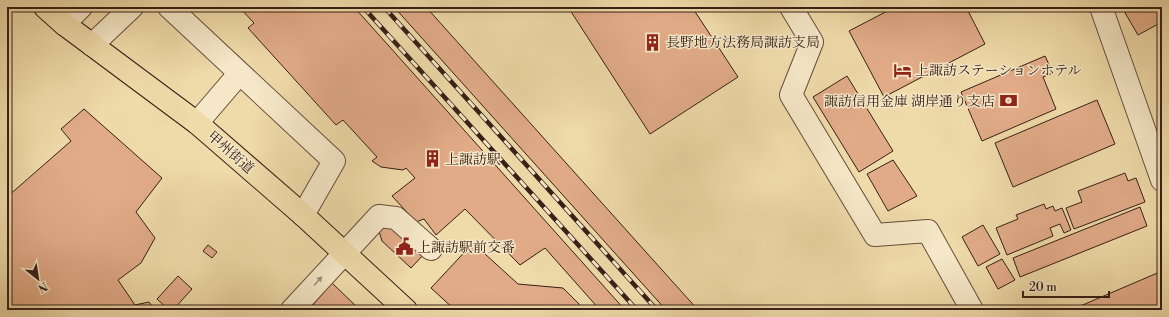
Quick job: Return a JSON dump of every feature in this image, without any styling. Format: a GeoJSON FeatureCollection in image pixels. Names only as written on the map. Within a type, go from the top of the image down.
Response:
{"type":"FeatureCollection","features":[{"type":"Feature","properties":{"kind":"highway","name":"甲州街道"},"geometry":{"type":"LineString","coordinates":[[45,7],[64,24],[197,123],[303,215],[406,310]]}},
{"type":"Feature","properties":{"kind":"street"},"geometry":{"type":"LineString","coordinates":[[64,24],[81,7]]}},
{"type":"Feature","properties":{"kind":"street"},"geometry":{"type":"LineString","coordinates":[[92,45],[132,7]]}},
{"type":"Feature","properties":{"kind":"street"},"geometry":{"type":"LineString","coordinates":[[169,7],[334,161],[303,215]]}},
{"type":"Feature","properties":{"kind":"street"},"geometry":{"type":"LineString","coordinates":[[790,7],[812,42],[791,95],[874,235],[928,231],[972,310]]}},
{"type":"Feature","properties":{"kind":"street"},"geometry":{"type":"LineString","coordinates":[[1101,7],[1162,180]]}},
{"type":"Feature","properties":{"kind":"street"},"geometry":{"type":"LineString","coordinates":[[197,123],[240,74]]}},
{"type":"Feature","properties":{"kind":"street"},"geometry":{"type":"LineString","coordinates":[[292,310],[344,252],[379,216],[396,218],[431,249]]}},
{"type":"Feature","properties":{"kind":"building","name":"上諏訪駅"},"geometry":{"type":"Polygon","coordinates":[[[239,7],[354,7],[625,310],[600,310],[545,248],[520,265],[465,209],[436,235],[424,219],[416,222],[392,196],[415,178],[406,168],[403,170],[381,167],[372,161],[377,157],[343,120],[336,125],[248,28],[254,23],[239,7]]]}},
{"type":"Feature","properties":{"kind":"building"},"geometry":{"type":"Polygon","coordinates":[[[394,7],[426,7],[698,310],[666,310],[394,7]]]}},
{"type":"Feature","properties":{"kind":"building","name":"長野地方法務局諏訪支局"},"geometry":{"type":"Polygon","coordinates":[[[568,7],[692,7],[738,77],[650,134],[568,7]]]}},
{"type":"Feature","properties":{"kind":"building","name":"上諏訪ステーションホテル"},"geometry":{"type":"Polygon","coordinates":[[[895,7],[966,7],[985,44],[884,97],[849,31],[895,7]]]}},
{"type":"Feature","properties":{"kind":"building"},"geometry":{"type":"Polygon","coordinates":[[[1132,7],[1162,7],[1162,22],[1138,35],[1124,11],[1132,7]]]}},
{"type":"Feature","properties":{"kind":"building","name":"諏訪信用金庫 湖岸通り支店"},"geometry":{"type":"Polygon","coordinates":[[[1045,56],[1053,73],[1043,77],[1056,109],[982,141],[961,92],[1045,56]]]}},
{"type":"Feature","properties":{"kind":"building"},"geometry":{"type":"Polygon","coordinates":[[[847,76],[893,151],[859,172],[813,97],[847,76]]]}},
{"type":"Feature","properties":{"kind":"building"},"geometry":{"type":"Polygon","coordinates":[[[1097,100],[1115,144],[1013,187],[995,143],[1097,100]]]}},
{"type":"Feature","properties":{"kind":"building"},"geometry":{"type":"Polygon","coordinates":[[[84,109],[162,178],[136,212],[155,238],[141,263],[118,280],[135,305],[149,302],[155,310],[7,310],[7,197],[71,141],[61,129],[84,109]]]}},
{"type":"Feature","properties":{"kind":"building"},"geometry":{"type":"Polygon","coordinates":[[[893,160],[917,196],[888,211],[867,174],[893,160]]]}},
{"type":"Feature","properties":{"kind":"building"},"geometry":{"type":"Polygon","coordinates":[[[1125,173],[1128,181],[1136,178],[1145,202],[1074,229],[1066,208],[1082,202],[1078,191],[1125,173]]]}},
{"type":"Feature","properties":{"kind":"building"},"geometry":{"type":"Polygon","coordinates":[[[1044,204],[1046,209],[1053,206],[1055,211],[1062,208],[1071,230],[1064,233],[1060,224],[1050,228],[1053,236],[1007,255],[996,228],[1018,219],[1016,215],[1044,204]]]}},
{"type":"Feature","properties":{"kind":"building"},"geometry":{"type":"Polygon","coordinates":[[[1140,207],[1147,226],[1020,277],[1013,258],[1140,207]]]}},
{"type":"Feature","properties":{"kind":"building","name":"上諏訪駅前交番"},"geometry":{"type":"Polygon","coordinates":[[[387,223],[426,252],[411,268],[382,241],[379,231],[387,223]]]}},
{"type":"Feature","properties":{"kind":"building"},"geometry":{"type":"Polygon","coordinates":[[[983,225],[1000,254],[978,266],[962,237],[983,225]]]}},
{"type":"Feature","properties":{"kind":"building"},"geometry":{"type":"Polygon","coordinates":[[[473,243],[518,284],[563,288],[585,310],[455,310],[431,288],[473,243]]]}},
{"type":"Feature","properties":{"kind":"building"},"geometry":{"type":"Polygon","coordinates":[[[208,245],[217,252],[212,258],[203,251],[208,245]]]}},
{"type":"Feature","properties":{"kind":"building"},"geometry":{"type":"Polygon","coordinates":[[[1002,259],[1015,280],[998,289],[986,267],[1002,259]]]}},
{"type":"Feature","properties":{"kind":"building"},"geometry":{"type":"Polygon","coordinates":[[[1162,271],[1162,310],[1079,310],[1078,307],[1162,271]]]}},
{"type":"Feature","properties":{"kind":"building"},"geometry":{"type":"Polygon","coordinates":[[[178,276],[192,289],[173,310],[169,310],[157,299],[178,276]]]}},
{"type":"Feature","properties":{"kind":"building"},"geometry":{"type":"Polygon","coordinates":[[[332,283],[357,307],[354,310],[312,310],[310,308],[332,283]]]}},
{"type":"Feature","properties":{"kind":"railway"},"geometry":{"type":"LineString","coordinates":[[363,7],[637,310]]}},
{"type":"Feature","properties":{"kind":"railway"},"geometry":{"type":"LineString","coordinates":[[384,7],[657,310]]}},
{"type":"Feature","properties":{"kind":"place","name":"長野地方法務局諏訪支局"},"geometry":{"type":"Point","coordinates":[653,42]}},
{"type":"Feature","properties":{"kind":"place","name":"上諏訪ステーションホテル"},"geometry":{"type":"Point","coordinates":[902,70]}},
{"type":"Feature","properties":{"kind":"place","name":"諏訪信用金庫 湖岸通り支店"},"geometry":{"type":"Point","coordinates":[1008,101]}},
{"type":"Feature","properties":{"kind":"place","name":"上諏訪駅"},"geometry":{"type":"Point","coordinates":[432,159]}},
{"type":"Feature","properties":{"kind":"place","name":"上諏訪駅前交番"},"geometry":{"type":"Point","coordinates":[404,247]}}]}
